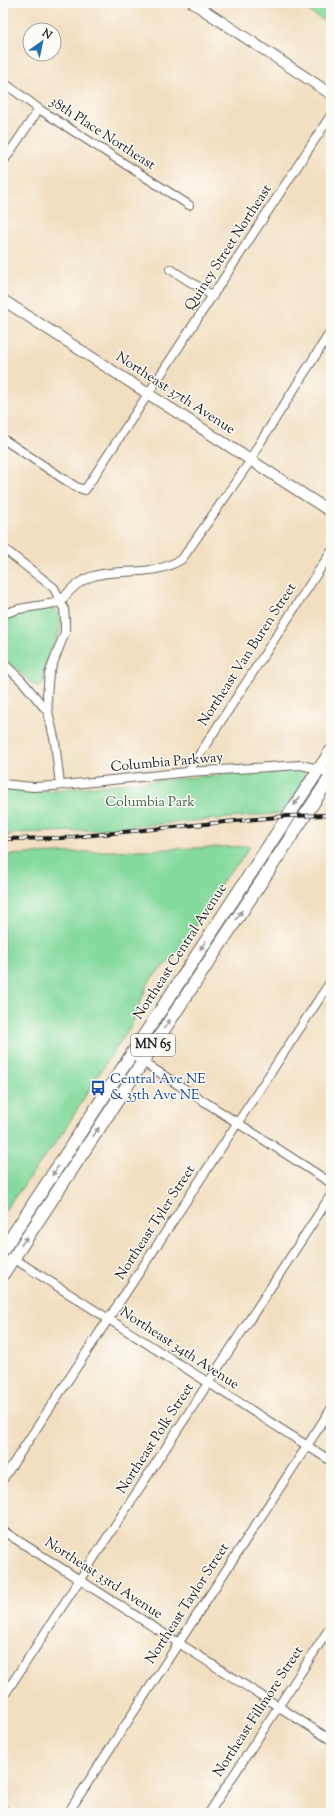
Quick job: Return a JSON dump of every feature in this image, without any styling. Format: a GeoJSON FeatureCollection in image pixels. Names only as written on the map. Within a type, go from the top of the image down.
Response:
{"type":"FeatureCollection","features":[{"type":"Feature","properties":{"kind":"main road","name":"Northeast Central Avenue"},"geometry":{"type":"LineString","coordinates":[[3,1274],[137,1058],[331,751]]}},
{"type":"Feature","properties":{"kind":"main road","name":"Northeast Central Avenue"},"geometry":{"type":"LineString","coordinates":[[3,1250],[331,776]]}},
{"type":"Feature","properties":{"kind":"street"},"geometry":{"type":"LineString","coordinates":[[193,3],[331,94]]}},
{"type":"Feature","properties":{"kind":"street","name":"38th Place Northeast"},"geometry":{"type":"LineString","coordinates":[[3,82],[39,109],[189,205]]}},
{"type":"Feature","properties":{"kind":"street"},"geometry":{"type":"LineString","coordinates":[[3,162],[39,109]]}},
{"type":"Feature","properties":{"kind":"street","name":"Quincy Street Northeast"},"geometry":{"type":"LineString","coordinates":[[3,439],[76,487],[85,490],[331,115]]}},
{"type":"Feature","properties":{"kind":"street"},"geometry":{"type":"LineString","coordinates":[[170,269],[213,296]]}},
{"type":"Feature","properties":{"kind":"street","name":"Northeast 37th Avenue"},"geometry":{"type":"LineString","coordinates":[[3,300],[331,512]]}},
{"type":"Feature","properties":{"kind":"street"},"geometry":{"type":"LineString","coordinates":[[3,614],[19,609],[61,602],[69,590],[86,578],[98,574],[158,570],[170,567],[182,560],[251,460],[260,442],[331,331]]}},
{"type":"Feature","properties":{"kind":"street"},"geometry":{"type":"LineString","coordinates":[[3,548],[54,588],[61,602],[66,620],[64,632],[49,674],[47,694],[48,712],[55,742],[60,785]]}},
{"type":"Feature","properties":{"kind":"street","name":"Northeast Van Buren Street"},"geometry":{"type":"LineString","coordinates":[[188,772],[331,552]]}},
{"type":"Feature","properties":{"kind":"street"},"geometry":{"type":"LineString","coordinates":[[3,664],[22,681],[48,712]]}},
{"type":"Feature","properties":{"kind":"street","name":"Columbia Parkway"},"geometry":{"type":"LineString","coordinates":[[3,784],[33,787],[188,772],[300,765],[319,769],[331,776]]}},
{"type":"Feature","properties":{"kind":"street","name":"Northeast Tyler Street"},"geometry":{"type":"LineString","coordinates":[[3,1479],[331,981]]}},
{"type":"Feature","properties":{"kind":"street"},"geometry":{"type":"LineString","coordinates":[[137,1058],[331,1183]]}},
{"type":"Feature","properties":{"kind":"street","name":"Northeast Polk Street"},"geometry":{"type":"LineString","coordinates":[[3,1697],[331,1195]]}},
{"type":"Feature","properties":{"kind":"street","name":"Northeast 34th Avenue"},"geometry":{"type":"LineString","coordinates":[[13,1258],[331,1461]]}},
{"type":"Feature","properties":{"kind":"street","name":"Northeast Taylor Street"},"geometry":{"type":"LineString","coordinates":[[68,1813],[331,1409]]}},
{"type":"Feature","properties":{"kind":"street","name":"Northeast 33rd Avenue"},"geometry":{"type":"LineString","coordinates":[[3,1531],[331,1740]]}},
{"type":"Feature","properties":{"kind":"street","name":"Northeast Fillmore Street"},"geometry":{"type":"LineString","coordinates":[[209,1813],[331,1626]]}},
{"type":"Feature","properties":{"kind":"street"},"geometry":{"type":"LineString","coordinates":[[3,1810],[8,1813]]}},
{"type":"Feature","properties":{"kind":"green space"},"geometry":{"type":"Polygon","coordinates":[[[296,3],[331,3],[331,13],[326,22],[296,3]]]}},
{"type":"Feature","properties":{"kind":"green space"},"geometry":{"type":"Polygon","coordinates":[[[47,609],[54,610],[60,614],[61,628],[50,651],[43,684],[39,688],[3,657],[3,619],[31,611],[47,609]]]}},
{"type":"Feature","properties":{"kind":"green space","name":"Columbia Park"},"geometry":{"type":"Polygon","coordinates":[[[300,769],[306,774],[307,780],[286,813],[77,831],[17,833],[3,837],[3,789],[42,791],[273,770],[300,769]]]}},
{"type":"Feature","properties":{"kind":"green space"},"geometry":{"type":"Polygon","coordinates":[[[250,846],[242,859],[225,878],[176,956],[153,976],[147,985],[132,1024],[98,1075],[64,1131],[3,1213],[3,855],[250,846]]]}},
{"type":"Feature","properties":{"kind":"railway"},"geometry":{"type":"LineString","coordinates":[[3,839],[62,838],[287,816],[331,815]]}},
{"type":"Feature","properties":{"kind":"place","name":"Central Ave NE & 35th Ave NE"},"geometry":{"type":"Point","coordinates":[98,1088]}}]}
